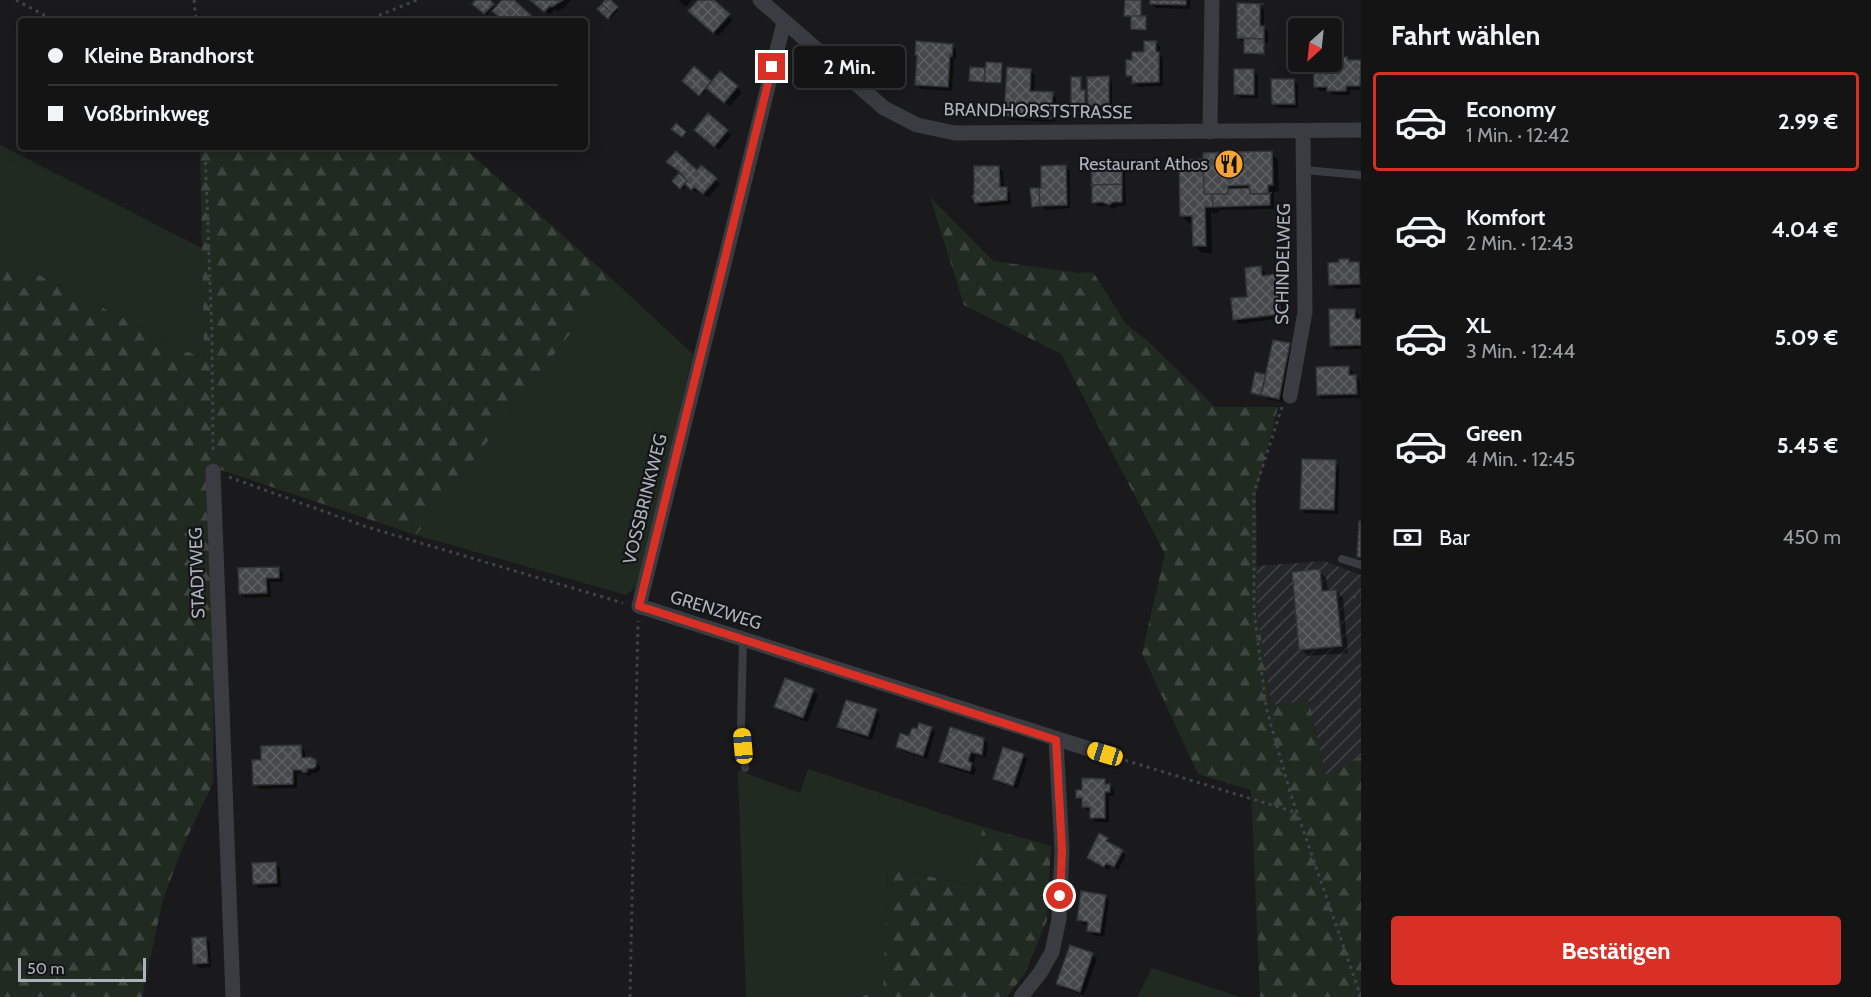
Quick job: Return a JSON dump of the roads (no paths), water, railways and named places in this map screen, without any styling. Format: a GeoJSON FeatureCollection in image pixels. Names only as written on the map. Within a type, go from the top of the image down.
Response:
{"type":"FeatureCollection","features":[{"type":"Feature","properties":{"kind":"street","name":"BRANDHORSTSTRASSE"},"geometry":{"type":"LineString","coordinates":[[760,0],[884,108],[917,125],[955,133],[1361,130]]}},
{"type":"Feature","properties":{"kind":"street"},"geometry":{"type":"LineString","coordinates":[[1210,132],[1212,0]]}},
{"type":"Feature","properties":{"kind":"street","name":"VOSSBRINKWEG"},"geometry":{"type":"LineString","coordinates":[[639,606],[784,22]]}},
{"type":"Feature","properties":{"kind":"street","name":"SCHINDELWEG"},"geometry":{"type":"LineString","coordinates":[[1290,396],[1305,312],[1303,132]]}},
{"type":"Feature","properties":{"kind":"street","name":"STADTWEG"},"geometry":{"type":"LineString","coordinates":[[213,471],[233,997]]}},
{"type":"Feature","properties":{"kind":"street","name":"GRENZWEG"},"geometry":{"type":"LineString","coordinates":[[639,606],[1105,754]]}},
{"type":"Feature","properties":{"kind":"street"},"geometry":{"type":"LineString","coordinates":[[1021,997],[1040,973],[1052,952],[1059,920],[1062,850],[1056,740]]}},
{"type":"Feature","properties":{"kind":"lane"},"geometry":{"type":"LineString","coordinates":[[1304,170],[1361,175]]}},
{"type":"Feature","properties":{"kind":"lane"},"geometry":{"type":"LineString","coordinates":[[1342,559],[1361,565]]}},
{"type":"Feature","properties":{"kind":"lane"},"geometry":{"type":"LineString","coordinates":[[742,639],[741,724],[745,768]]}},
{"type":"Feature","properties":{"kind":"place","name":"Restaurant Athos"},"geometry":{"type":"Point","coordinates":[1229,164]}}]}
